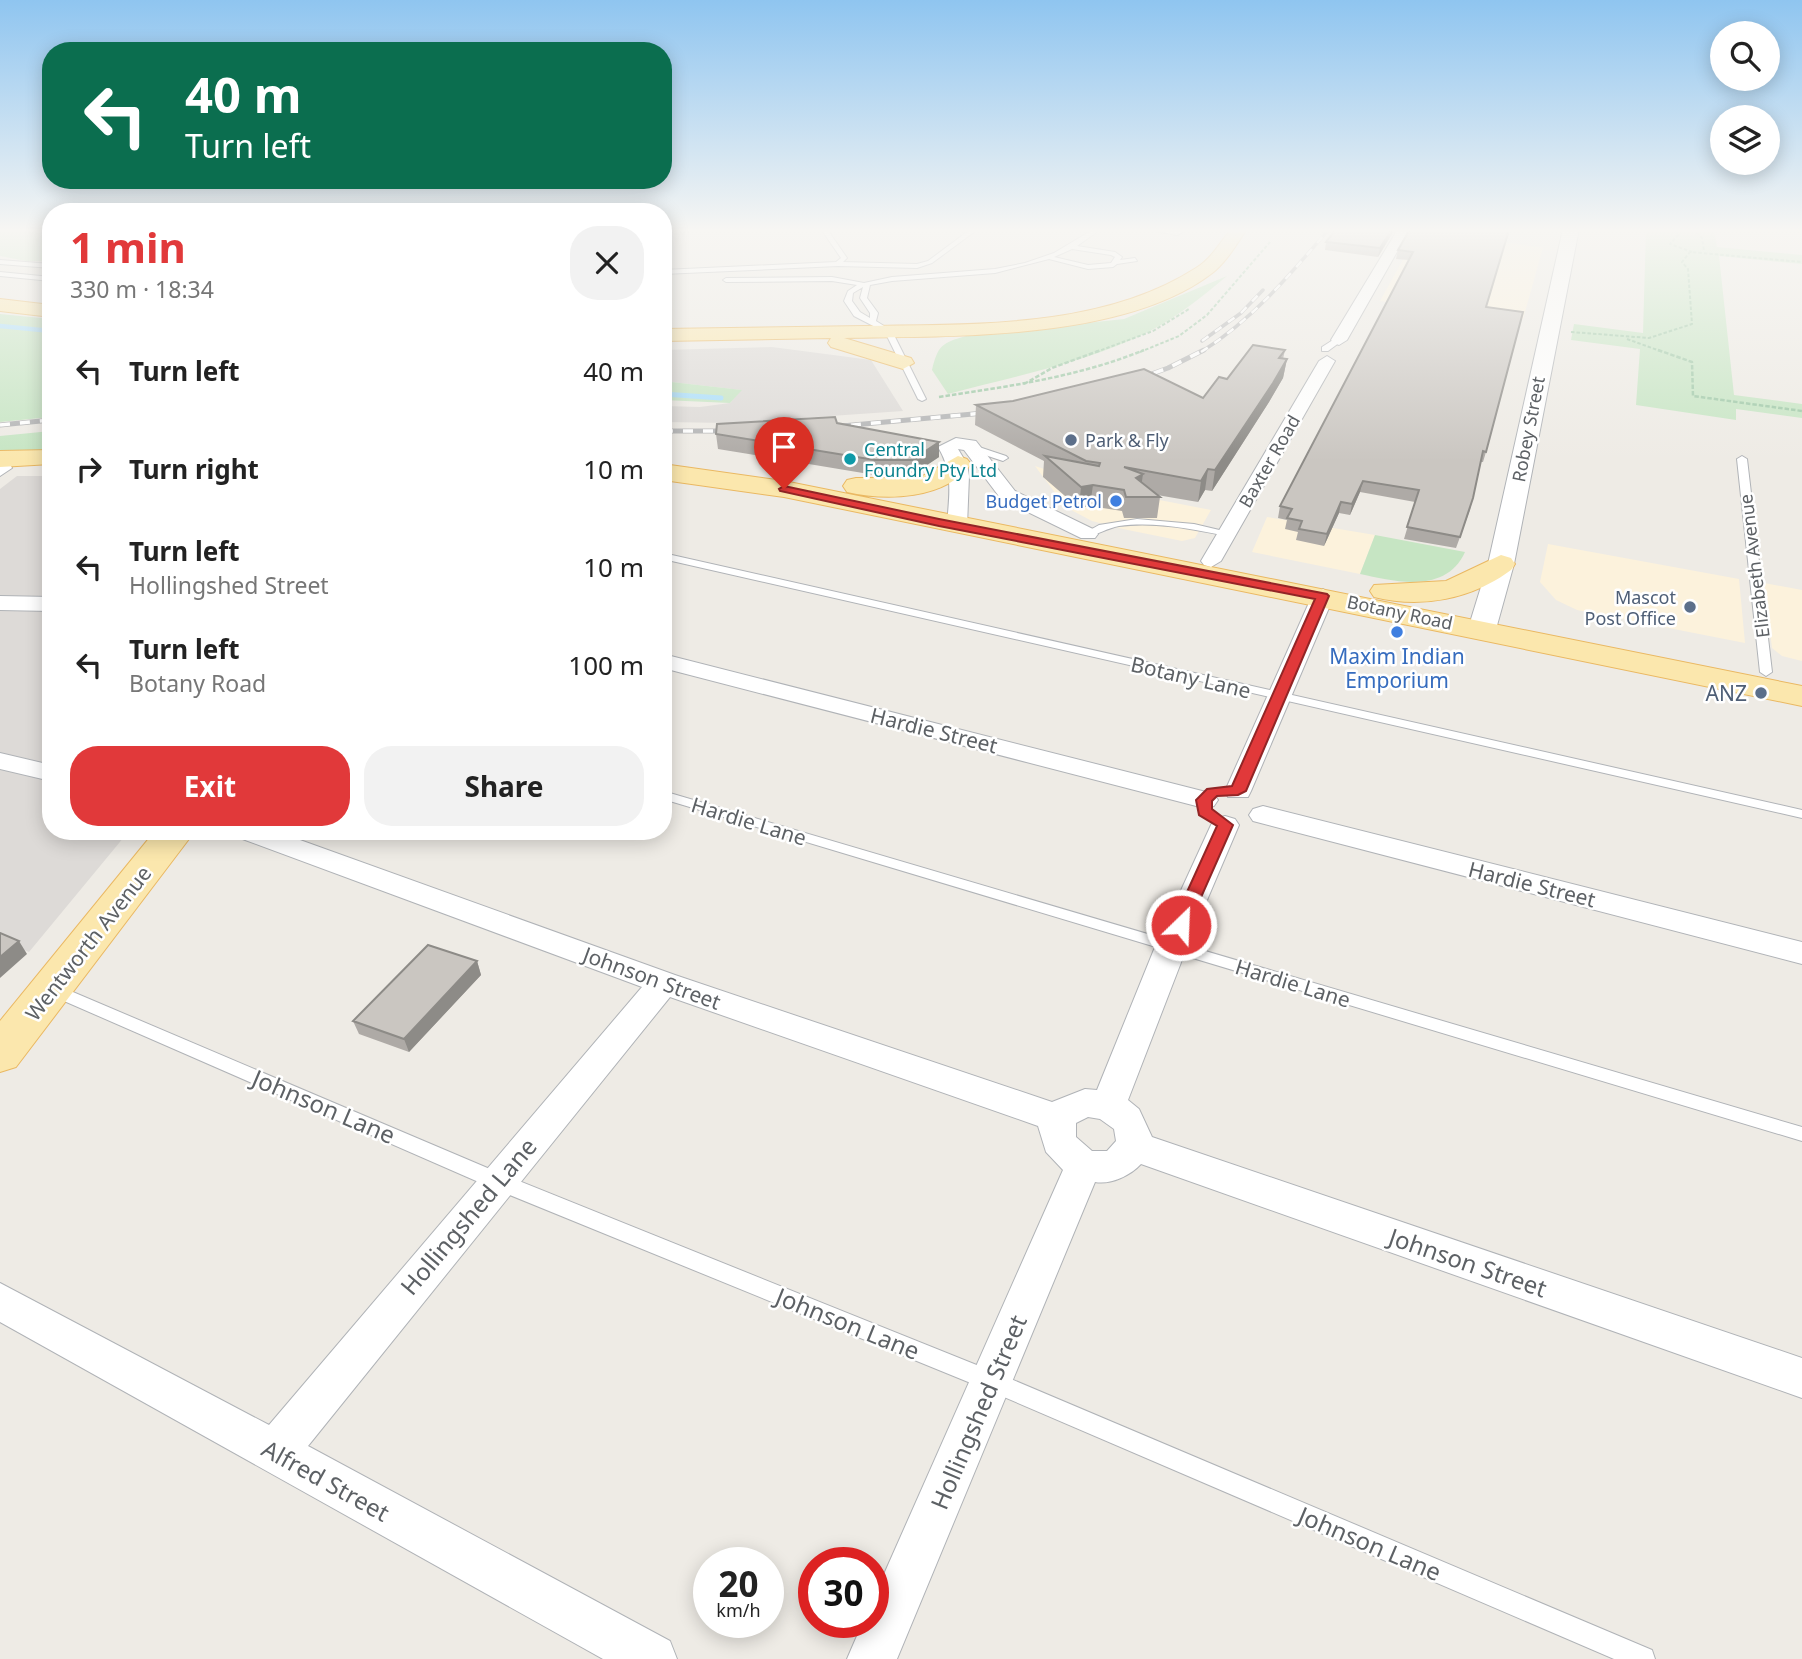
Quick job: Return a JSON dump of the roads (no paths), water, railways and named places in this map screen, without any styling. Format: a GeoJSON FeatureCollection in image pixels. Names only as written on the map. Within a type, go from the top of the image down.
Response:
{"type":"FeatureCollection","features":[{"type":"Feature","properties":{"kind":"main road"},"geometry":{"type":"LineString","coordinates":[[12,306],[42,310]]}},
{"type":"Feature","properties":{"kind":"main road"},"geometry":{"type":"LineString","coordinates":[[672,334],[724,329],[826,312],[837,306]]}},
{"type":"Feature","properties":{"kind":"main road"},"geometry":{"type":"LineString","coordinates":[[672,326],[724,329],[881,326],[1050,306]]}},
{"type":"Feature","properties":{"kind":"main road"},"geometry":{"type":"LineString","coordinates":[[881,326],[928,330],[957,328],[1069,317],[1112,306]]}},
{"type":"Feature","properties":{"kind":"main road"},"geometry":{"type":"LineString","coordinates":[[724,329],[842,344],[906,368],[923,346],[957,328]]}},
{"type":"Feature","properties":{"kind":"main road"},"geometry":{"type":"LineString","coordinates":[[856,486],[919,486],[943,479],[965,456]]}},
{"type":"Feature","properties":{"kind":"main road","name":"Botany Road"},"geometry":{"type":"LineString","coordinates":[[672,457],[758,468],[856,486],[958,517],[1088,534],[1212,561],[1326,590]]}},
{"type":"Feature","properties":{"kind":"main road"},"geometry":{"type":"LineString","coordinates":[[1,466],[42,459]]}},
{"type":"Feature","properties":{"kind":"main road"},"geometry":{"type":"LineString","coordinates":[[1,466],[42,467]]}},
{"type":"Feature","properties":{"kind":"main road","name":"Botany Road"},"geometry":{"type":"LineString","coordinates":[[672,473],[754,483],[958,517],[1484,622],[1802,680]]}},
{"type":"Feature","properties":{"kind":"main road"},"geometry":{"type":"LineString","coordinates":[[1326,590],[1435,593],[1465,587],[1501,564]]}},
{"type":"Feature","properties":{"kind":"main road","name":"Botany Road"},"geometry":{"type":"LineString","coordinates":[[1484,622],[1802,696]]}},
{"type":"Feature","properties":{"kind":"main road","name":"Wentworth Avenue"},"geometry":{"type":"LineString","coordinates":[[0,1054],[169,840]]}},
{"type":"Feature","properties":{"kind":"street"},"geometry":{"type":"LineString","coordinates":[[1339,340],[1359,306]]}},
{"type":"Feature","properties":{"kind":"street","name":"Robey Street"},"geometry":{"type":"LineString","coordinates":[[1484,622],[1501,564],[1555,306]]}},
{"type":"Feature","properties":{"kind":"street","name":"Baxter Road"},"geometry":{"type":"LineString","coordinates":[[1212,561],[1326,355]]}},
{"type":"Feature","properties":{"kind":"street"},"geometry":{"type":"LineString","coordinates":[[958,517],[965,456]]}},
{"type":"Feature","properties":{"kind":"street"},"geometry":{"type":"LineString","coordinates":[[965,456],[1008,495],[1088,534]]}},
{"type":"Feature","properties":{"kind":"street"},"geometry":{"type":"LineString","coordinates":[[1238,791],[1326,590]]}},
{"type":"Feature","properties":{"kind":"street"},"geometry":{"type":"LineString","coordinates":[[0,603],[42,604]]}},
{"type":"Feature","properties":{"kind":"street","name":"Hardie Street"},"geometry":{"type":"LineString","coordinates":[[672,663],[1204,800]]}},
{"type":"Feature","properties":{"kind":"street"},"geometry":{"type":"LineString","coordinates":[[0,761],[42,771]]}},
{"type":"Feature","properties":{"kind":"street"},"geometry":{"type":"LineString","coordinates":[[1238,791],[1255,798],[1263,810],[1263,815],[1249,825],[1225,825],[1205,811],[1204,800],[1213,792],[1238,791]]}},
{"type":"Feature","properties":{"kind":"street","name":"Hardie Street"},"geometry":{"type":"LineString","coordinates":[[1263,815],[1802,953]]}},
{"type":"Feature","properties":{"kind":"street"},"geometry":{"type":"LineString","coordinates":[[1108,1106],[1171,947],[1225,825]]}},
{"type":"Feature","properties":{"kind":"street","name":"Johnson Street"},"geometry":{"type":"LineString","coordinates":[[272,840],[664,983],[1059,1119]]}},
{"type":"Feature","properties":{"kind":"street","name":"Hollingshed Lane"},"geometry":{"type":"LineString","coordinates":[[275,1452],[496,1181],[664,983]]}},
{"type":"Feature","properties":{"kind":"street"},"geometry":{"type":"LineString","coordinates":[[1085,1103],[1108,1106],[1118,1111],[1132,1127],[1134,1146],[1120,1162],[1110,1166],[1084,1165],[1062,1150],[1055,1129],[1059,1119],[1074,1106],[1085,1103]]}},
{"type":"Feature","properties":{"kind":"street","name":"Johnson Street"},"geometry":{"type":"LineString","coordinates":[[1134,1146],[1802,1378]]}},
{"type":"Feature","properties":{"kind":"street","name":"Hollingshed Street"},"geometry":{"type":"LineString","coordinates":[[872,1659],[1084,1165]]}},
{"type":"Feature","properties":{"kind":"street","name":"Alfred Street"},"geometry":{"type":"LineString","coordinates":[[0,1301],[652,1659]]}},
{"type":"Feature","properties":{"kind":"lane"},"geometry":{"type":"LineString","coordinates":[[852,306],[857,314],[881,326]]}},
{"type":"Feature","properties":{"kind":"lane"},"geometry":{"type":"LineString","coordinates":[[869,306],[922,399]]}},
{"type":"Feature","properties":{"kind":"lane"},"geometry":{"type":"LineString","coordinates":[[1326,355],[1339,340]]}},
{"type":"Feature","properties":{"kind":"lane"},"geometry":{"type":"LineString","coordinates":[[965,456],[1003,458]]}},
{"type":"Feature","properties":{"kind":"lane","name":"Elizabeth Avenue"},"geometry":{"type":"LineString","coordinates":[[1742,459],[1766,672]]}},
{"type":"Feature","properties":{"kind":"lane"},"geometry":{"type":"LineString","coordinates":[[1088,534],[1109,525],[1155,523],[1227,533]]}},
{"type":"Feature","properties":{"kind":"lane","name":"Botany Lane"},"geometry":{"type":"LineString","coordinates":[[672,558],[1802,814]]}},
{"type":"Feature","properties":{"kind":"lane","name":"Hardie Lane"},"geometry":{"type":"LineString","coordinates":[[672,799],[1802,1134]]}},
{"type":"Feature","properties":{"kind":"lane","name":"Johnson Lane"},"geometry":{"type":"LineString","coordinates":[[52,988],[496,1181],[990,1381],[1643,1659]]}},
{"type":"Feature","properties":{"kind":"waterway"},"geometry":{"type":"LineString","coordinates":[[0,326],[42,330]]}},
{"type":"Feature","properties":{"kind":"waterway"},"geometry":{"type":"LineString","coordinates":[[672,395],[721,398]]}},
{"type":"Feature","properties":{"kind":"railway"},"geometry":{"type":"LineString","coordinates":[[1202,341],[1247,306]]}},
{"type":"Feature","properties":{"kind":"railway"},"geometry":{"type":"LineString","coordinates":[[1204,350],[1259,306]]}},
{"type":"Feature","properties":{"kind":"railway"},"geometry":{"type":"LineString","coordinates":[[1135,380],[1168,368],[1204,350]]}},
{"type":"Feature","properties":{"kind":"railway"},"geometry":{"type":"LineString","coordinates":[[831,427],[995,412]]}},
{"type":"Feature","properties":{"kind":"railway"},"geometry":{"type":"LineString","coordinates":[[0,425],[42,421]]}},
{"type":"Feature","properties":{"kind":"railway"},"geometry":{"type":"LineString","coordinates":[[672,431],[737,431]]}},
{"type":"Feature","properties":{"kind":"place","name":"Park & Fly"},"geometry":{"type":"Point","coordinates":[1071,440]}},
{"type":"Feature","properties":{"kind":"place","name":"Central Foundry Pty Ltd"},"geometry":{"type":"Point","coordinates":[850,459]}},
{"type":"Feature","properties":{"kind":"place","name":"Budget Petrol"},"geometry":{"type":"Point","coordinates":[1116,501]}},
{"type":"Feature","properties":{"kind":"place","name":"Mascot Post Office"},"geometry":{"type":"Point","coordinates":[1690,607]}},
{"type":"Feature","properties":{"kind":"place","name":"Maxim Indian Emporium"},"geometry":{"type":"Point","coordinates":[1397,632]}},
{"type":"Feature","properties":{"kind":"place","name":"ANZ"},"geometry":{"type":"Point","coordinates":[1761,693]}}]}
